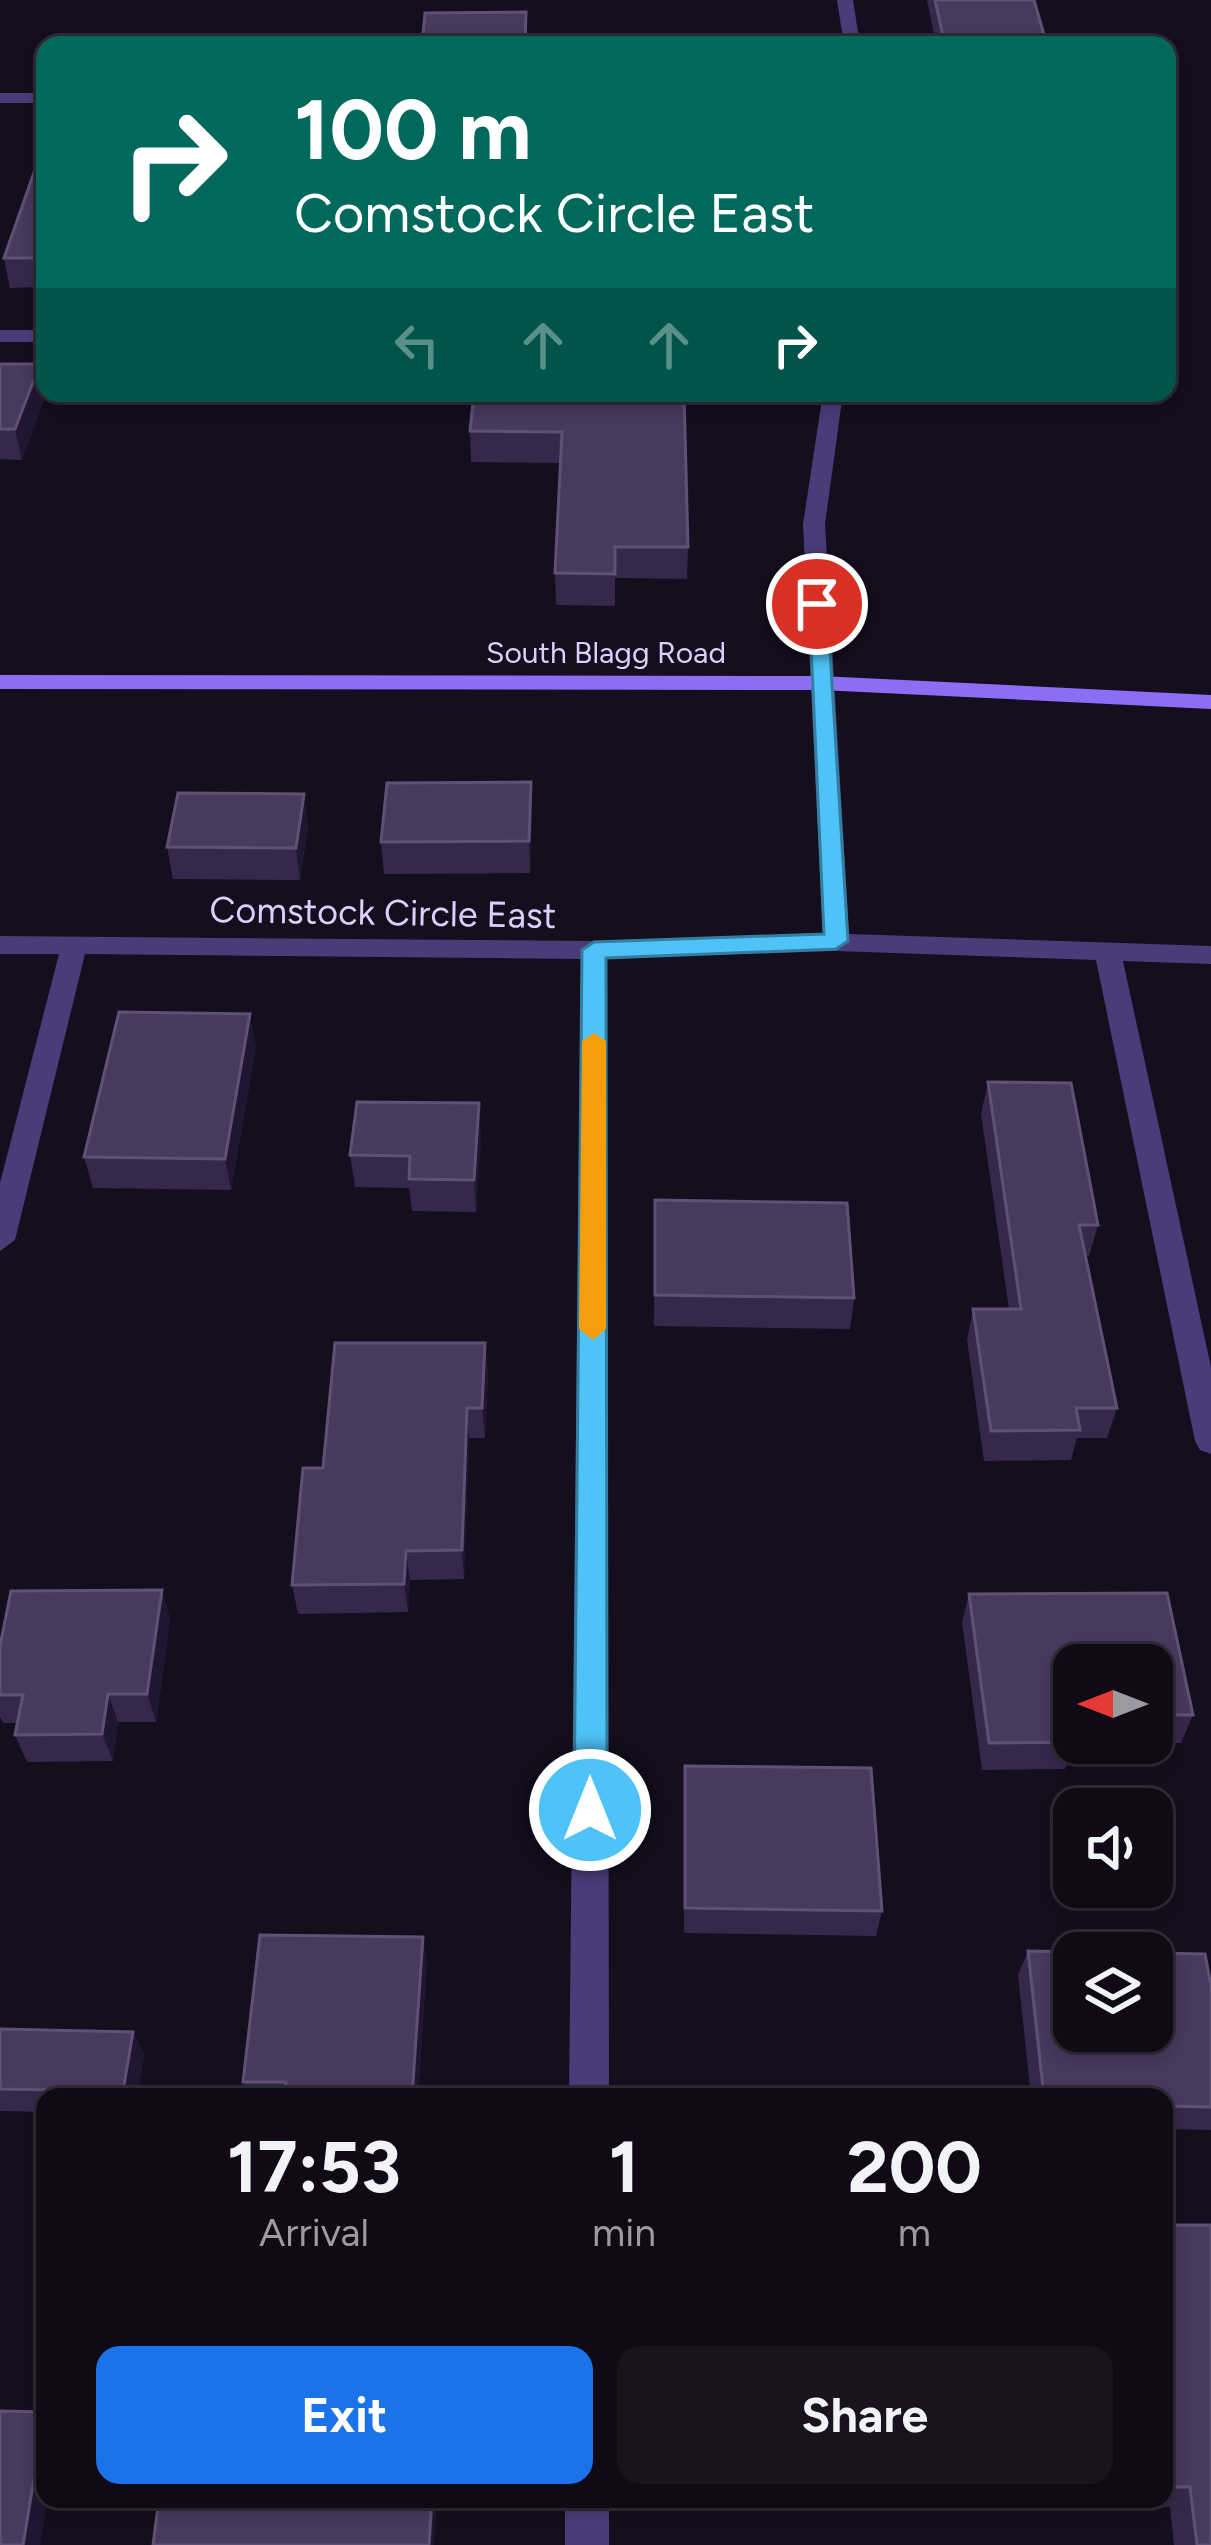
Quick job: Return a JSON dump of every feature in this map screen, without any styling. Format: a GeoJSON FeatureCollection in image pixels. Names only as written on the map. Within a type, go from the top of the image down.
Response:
{"type":"FeatureCollection","features":[{"type":"Feature","properties":{"kind":"main road","name":"South Blagg Road"},"geometry":{"type":"LineString","coordinates":[[0,682],[820,683],[1211,703]]}},
{"type":"Feature","properties":{"kind":"street"},"geometry":{"type":"LineString","coordinates":[[845,0],[851,36]]}},
{"type":"Feature","properties":{"kind":"street"},"geometry":{"type":"LineString","coordinates":[[0,98],[36,98]]}},
{"type":"Feature","properties":{"kind":"street"},"geometry":{"type":"LineString","coordinates":[[0,336],[36,336]]}},
{"type":"Feature","properties":{"kind":"street"},"geometry":{"type":"LineString","coordinates":[[832,402],[814,524],[836,941]]}},
{"type":"Feature","properties":{"kind":"street","name":"Comstock Circle East"},"geometry":{"type":"LineString","coordinates":[[0,945],[594,950],[836,941],[1211,955]]}},
{"type":"Feature","properties":{"kind":"street"},"geometry":{"type":"LineString","coordinates":[[0,1240],[75,944]]}},
{"type":"Feature","properties":{"kind":"street"},"geometry":{"type":"LineString","coordinates":[[1107,949],[1211,1441]]}},
{"type":"Feature","properties":{"kind":"street"},"geometry":{"type":"LineString","coordinates":[[589,2088],[594,950]]}},
{"type":"Feature","properties":{"kind":"street"},"geometry":{"type":"LineString","coordinates":[[586,2545],[587,2508]]}},
{"type":"Feature","properties":{"kind":"building"},"geometry":{"type":"Polygon","coordinates":[[[935,0],[1034,0],[1044,36],[943,36],[935,0]]]}},
{"type":"Feature","properties":{"kind":"building"},"geometry":{"type":"Polygon","coordinates":[[[526,12],[525,36],[423,36],[425,13],[526,12]]]}},
{"type":"Feature","properties":{"kind":"building"},"geometry":{"type":"Polygon","coordinates":[[[36,167],[36,258],[4,258],[36,167]]]}},
{"type":"Feature","properties":{"kind":"building"},"geometry":{"type":"Polygon","coordinates":[[[0,364],[36,364],[15,429],[0,429],[0,364]]]}},
{"type":"Feature","properties":{"kind":"building"},"geometry":{"type":"Polygon","coordinates":[[[473,402],[684,402],[688,547],[615,547],[615,574],[555,573],[562,432],[470,431],[473,402]]]}},
{"type":"Feature","properties":{"kind":"building"},"geometry":{"type":"Polygon","coordinates":[[[531,782],[529,841],[381,842],[387,783],[531,782]]]}},
{"type":"Feature","properties":{"kind":"building"},"geometry":{"type":"Polygon","coordinates":[[[178,793],[304,794],[296,848],[167,847],[178,793]]]}},
{"type":"Feature","properties":{"kind":"building"},"geometry":{"type":"Polygon","coordinates":[[[119,1012],[250,1014],[225,1159],[84,1157],[119,1012]]]}},
{"type":"Feature","properties":{"kind":"building"},"geometry":{"type":"Polygon","coordinates":[[[988,1082],[1071,1083],[1098,1225],[1079,1225],[1117,1408],[1076,1408],[1080,1430],[991,1431],[973,1309],[1021,1309],[988,1082]]]}},
{"type":"Feature","properties":{"kind":"building"},"geometry":{"type":"Polygon","coordinates":[[[357,1102],[479,1103],[474,1180],[409,1179],[410,1156],[350,1155],[357,1102]]]}},
{"type":"Feature","properties":{"kind":"building"},"geometry":{"type":"Polygon","coordinates":[[[655,1200],[847,1203],[854,1298],[655,1295],[655,1200]]]}},
{"type":"Feature","properties":{"kind":"building"},"geometry":{"type":"Polygon","coordinates":[[[335,1343],[485,1343],[482,1408],[467,1408],[462,1550],[406,1551],[404,1584],[292,1585],[303,1468],[323,1468],[335,1343]]]}},
{"type":"Feature","properties":{"kind":"building"},"geometry":{"type":"Polygon","coordinates":[[[162,1590],[147,1694],[108,1694],[102,1734],[15,1735],[23,1695],[0,1695],[0,1646],[11,1591],[162,1590]]]}},
{"type":"Feature","properties":{"kind":"building"},"geometry":{"type":"Polygon","coordinates":[[[1167,1593],[1193,1715],[1173,1715],[1173,1644],[1053,1644],[1053,1742],[989,1743],[969,1594],[1167,1593]]]}},
{"type":"Feature","properties":{"kind":"building"},"geometry":{"type":"Polygon","coordinates":[[[685,1766],[871,1768],[882,1911],[685,1908],[685,1766]]]}},
{"type":"Feature","properties":{"kind":"building"},"geometry":{"type":"Polygon","coordinates":[[[260,1935],[423,1937],[413,2088],[285,2088],[286,2082],[243,2082],[260,1935]]]}},
{"type":"Feature","properties":{"kind":"building"},"geometry":{"type":"Polygon","coordinates":[[[1028,1951],[1053,1951],[1053,2052],[1173,2052],[1173,1953],[1205,1954],[1211,1986],[1211,2107],[1173,2106],[1173,2088],[1043,2088],[1028,1951]]]}},
{"type":"Feature","properties":{"kind":"building"},"geometry":{"type":"Polygon","coordinates":[[[0,2029],[133,2032],[124,2088],[0,2089],[0,2029]]]}},
{"type":"Feature","properties":{"kind":"building"},"geometry":{"type":"Polygon","coordinates":[[[1173,2225],[1211,2225],[1211,2545],[1197,2545],[1190,2487],[1173,2487],[1173,2225]]]}},
{"type":"Feature","properties":{"kind":"building"},"geometry":{"type":"Polygon","coordinates":[[[0,2411],[36,2412],[36,2466],[23,2545],[0,2545],[0,2411]]]}},
{"type":"Feature","properties":{"kind":"building"},"geometry":{"type":"Polygon","coordinates":[[[158,2508],[431,2508],[429,2545],[153,2545],[158,2508]]]}},
{"type":"Feature","properties":{"kind":"slow traffic"},"geometry":{"type":"LineString","coordinates":[[593,1329],[594,1041]]}},
{"type":"Feature","properties":{"kind":"route"},"geometry":{"type":"LineString","coordinates":[[590,1810],[594,950],[836,941],[817,604]]}}]}
